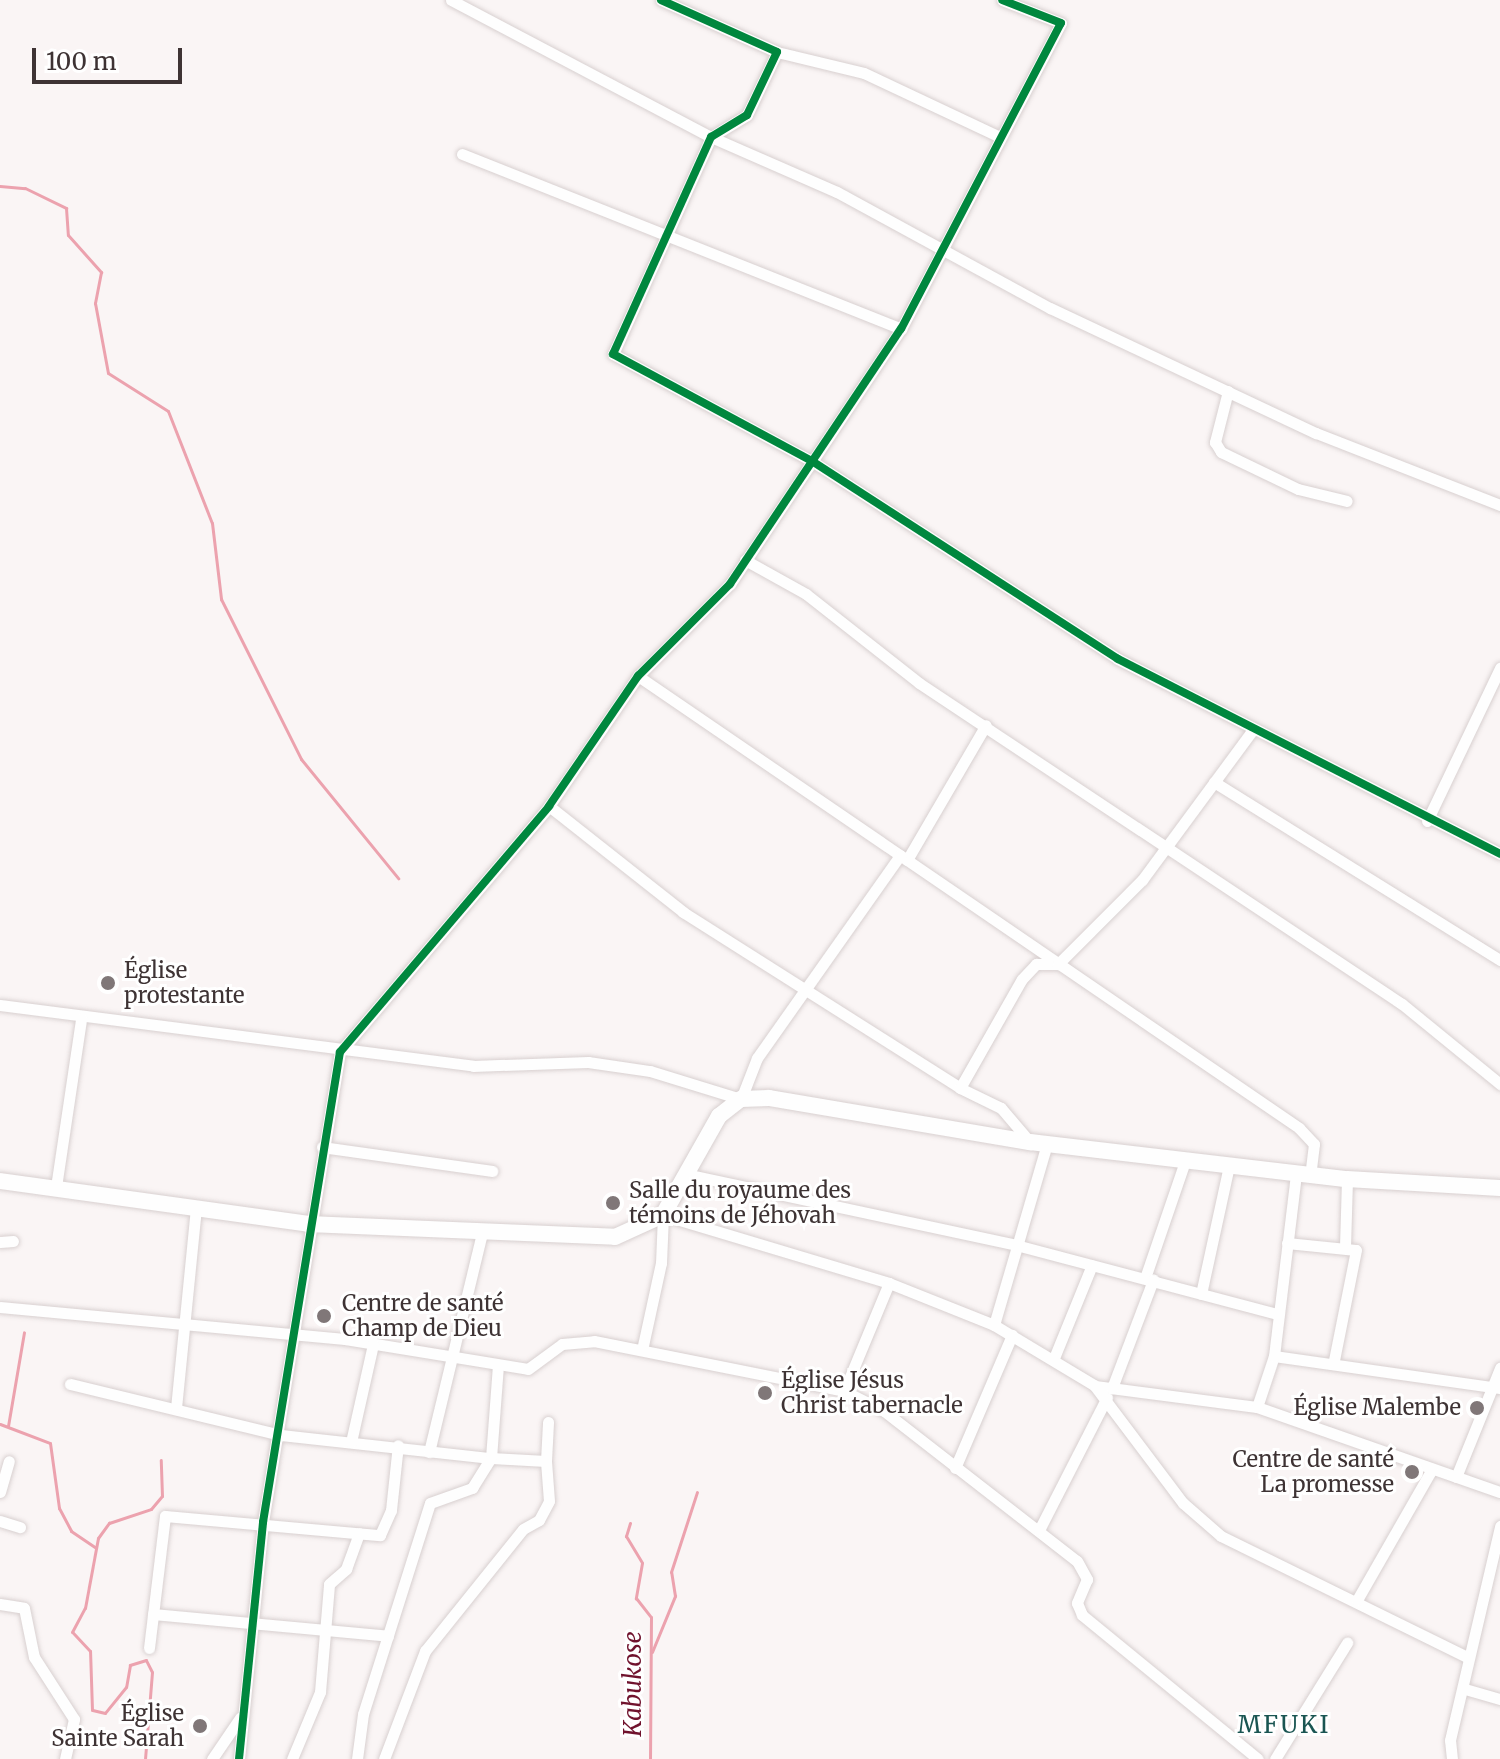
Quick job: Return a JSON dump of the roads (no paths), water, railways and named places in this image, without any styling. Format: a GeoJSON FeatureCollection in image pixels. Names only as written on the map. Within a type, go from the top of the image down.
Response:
{"type":"FeatureCollection","features":[{"type":"Feature","properties":{"kind":"highway"},"geometry":{"type":"LineString","coordinates":[[0,1181],[308,1224],[615,1237],[663,1215],[690,1175],[719,1116],[741,1099],[1038,1143],[1185,1161],[1347,1179],[1500,1188]]}},
{"type":"Feature","properties":{"kind":"street"},"geometry":{"type":"LineString","coordinates":[[451,0],[711,137],[837,192],[942,250],[1228,391],[1500,505]]}},
{"type":"Feature","properties":{"kind":"street"},"geometry":{"type":"LineString","coordinates":[[661,0],[777,52],[864,73],[1000,137]]}},
{"type":"Feature","properties":{"kind":"street"},"geometry":{"type":"LineString","coordinates":[[239,1759],[240,1718],[263,1522],[296,1338],[308,1224],[340,1052],[549,806],[638,676],[745,560],[901,329],[1061,23],[1002,0]]}},
{"type":"Feature","properties":{"kind":"street"},"geometry":{"type":"LineString","coordinates":[[777,52],[747,115],[711,137],[613,354],[812,461],[1000,588],[1252,731],[1427,821],[1500,854]]}},
{"type":"Feature","properties":{"kind":"street"},"geometry":{"type":"LineString","coordinates":[[462,154],[666,241],[781,278],[901,329]]}},
{"type":"Feature","properties":{"kind":"street"},"geometry":{"type":"LineString","coordinates":[[1228,391],[1215,442],[1221,452],[1298,489],[1347,501]]}},
{"type":"Feature","properties":{"kind":"street"},"geometry":{"type":"LineString","coordinates":[[745,560],[806,594],[919,683],[1411,1010],[1500,1084]]}},
{"type":"Feature","properties":{"kind":"street"},"geometry":{"type":"LineString","coordinates":[[1427,821],[1500,668]]}},
{"type":"Feature","properties":{"kind":"street"},"geometry":{"type":"LineString","coordinates":[[638,676],[1299,1128],[1314,1144],[1303,1174],[1287,1243],[1274,1356],[1257,1407]]}},
{"type":"Feature","properties":{"kind":"street"},"geometry":{"type":"LineString","coordinates":[[0,1005],[81,1019],[473,1066],[588,1062],[650,1071],[741,1099],[757,1058],[903,857],[986,725]]}},
{"type":"Feature","properties":{"kind":"street"},"geometry":{"type":"LineString","coordinates":[[960,1088],[1022,979],[1036,964],[1058,964],[1167,848],[1252,731]]}},
{"type":"Feature","properties":{"kind":"street"},"geometry":{"type":"LineString","coordinates":[[1214,782],[1282,818],[1500,960]]}},
{"type":"Feature","properties":{"kind":"street"},"geometry":{"type":"LineString","coordinates":[[549,806],[623,869],[960,1088],[1001,1108],[1038,1143],[1016,1245],[994,1325]]}},
{"type":"Feature","properties":{"kind":"street"},"geometry":{"type":"LineString","coordinates":[[56,1187],[81,1019]]}},
{"type":"Feature","properties":{"kind":"street"},"geometry":{"type":"LineString","coordinates":[[322,1147],[492,1171]]}},
{"type":"Feature","properties":{"kind":"street"},"geometry":{"type":"LineString","coordinates":[[1039,1530],[1109,1392],[1149,1279],[1185,1161]]}},
{"type":"Feature","properties":{"kind":"street"},"geometry":{"type":"LineString","coordinates":[[1201,1294],[1229,1166]]}},
{"type":"Feature","properties":{"kind":"street"},"geometry":{"type":"LineString","coordinates":[[690,1175],[1016,1245],[1277,1314]]}},
{"type":"Feature","properties":{"kind":"street"},"geometry":{"type":"LineString","coordinates":[[1345,1247],[1347,1179]]}},
{"type":"Feature","properties":{"kind":"street"},"geometry":{"type":"LineString","coordinates":[[176,1408],[181,1322],[196,1209]]}},
{"type":"Feature","properties":{"kind":"street"},"geometry":{"type":"LineString","coordinates":[[642,1350],[661,1263],[663,1215],[889,1283],[994,1325],[1109,1392],[1257,1407],[1500,1492]]}},
{"type":"Feature","properties":{"kind":"street"},"geometry":{"type":"LineString","coordinates":[[429,1452],[456,1360],[482,1233]]}},
{"type":"Feature","properties":{"kind":"street"},"geometry":{"type":"LineString","coordinates":[[0,1242],[13,1241]]}},
{"type":"Feature","properties":{"kind":"street"},"geometry":{"type":"LineString","coordinates":[[1287,1243],[1356,1250],[1334,1360]]}},
{"type":"Feature","properties":{"kind":"street"},"geometry":{"type":"LineString","coordinates":[[1054,1358],[1092,1265]]}},
{"type":"Feature","properties":{"kind":"street"},"geometry":{"type":"LineString","coordinates":[[844,1391],[889,1283]]}},
{"type":"Feature","properties":{"kind":"street"},"geometry":{"type":"LineString","coordinates":[[0,1307],[181,1322],[296,1338],[373,1344],[456,1360],[528,1369],[562,1344],[582,1340],[844,1391],[884,1411],[1039,1530],[1086,1573],[1077,1603],[1082,1615],[1258,1759]]}},
{"type":"Feature","properties":{"kind":"street"},"geometry":{"type":"LineString","coordinates":[[955,1468],[1012,1335]]}},
{"type":"Feature","properties":{"kind":"street"},"geometry":{"type":"LineString","coordinates":[[351,1442],[373,1344]]}},
{"type":"Feature","properties":{"kind":"street"},"geometry":{"type":"LineString","coordinates":[[1274,1356],[1334,1360],[1383,1376],[1497,1387]]}},
{"type":"Feature","properties":{"kind":"street"},"geometry":{"type":"LineString","coordinates":[[357,1759],[388,1636],[430,1503],[472,1488],[491,1458],[498,1365]]}},
{"type":"Feature","properties":{"kind":"street"},"geometry":{"type":"LineString","coordinates":[[1456,1477],[1497,1387],[1500,1368]]}},
{"type":"Feature","properties":{"kind":"street"},"geometry":{"type":"LineString","coordinates":[[70,1384],[281,1435],[398,1445],[429,1452],[546,1461]]}},
{"type":"Feature","properties":{"kind":"street"},"geometry":{"type":"LineString","coordinates":[[1109,1392],[1200,1522],[1469,1658]]}},
{"type":"Feature","properties":{"kind":"street"},"geometry":{"type":"LineString","coordinates":[[384,1759],[425,1651],[523,1529],[539,1520],[549,1501],[546,1461],[548,1422]]}},
{"type":"Feature","properties":{"kind":"street"},"geometry":{"type":"LineString","coordinates":[[149,1648],[165,1516],[263,1522],[380,1535],[391,1510],[398,1445]]}},
{"type":"Feature","properties":{"kind":"street"},"geometry":{"type":"LineString","coordinates":[[0,1492],[9,1461]]}},
{"type":"Feature","properties":{"kind":"street"},"geometry":{"type":"LineString","coordinates":[[1357,1600],[1432,1469]]}},
{"type":"Feature","properties":{"kind":"street"},"geometry":{"type":"LineString","coordinates":[[0,1521],[20,1527]]}},
{"type":"Feature","properties":{"kind":"street"},"geometry":{"type":"LineString","coordinates":[[1452,1759],[1450,1740],[1465,1689],[1469,1658],[1500,1526]]}},
{"type":"Feature","properties":{"kind":"street"},"geometry":{"type":"LineString","coordinates":[[292,1759],[320,1692],[329,1584],[346,1569],[359,1533]]}},
{"type":"Feature","properties":{"kind":"street"},"geometry":{"type":"LineString","coordinates":[[0,1604],[24,1608],[34,1657],[74,1719],[65,1759]]}},
{"type":"Feature","properties":{"kind":"street"},"geometry":{"type":"LineString","coordinates":[[153,1614],[251,1627],[388,1636]]}},
{"type":"Feature","properties":{"kind":"street"},"geometry":{"type":"LineString","coordinates":[[1275,1759],[1347,1643]]}},
{"type":"Feature","properties":{"kind":"street"},"geometry":{"type":"LineString","coordinates":[[1465,1689],[1500,1699]]}},
{"type":"Feature","properties":{"kind":"street"},"geometry":{"type":"LineString","coordinates":[[212,1759],[240,1718]]}},
{"type":"Feature","properties":{"kind":"waterway"},"geometry":{"type":"LineString","coordinates":[[0,186],[25,188],[66,208],[68,235],[101,272],[95,303],[108,373],[168,411],[212,523],[221,599],[301,759],[398,878]]}},
{"type":"Feature","properties":{"kind":"waterway"},"geometry":{"type":"LineString","coordinates":[[8,1426],[24,1332]]}},
{"type":"Feature","properties":{"kind":"waterway"},"geometry":{"type":"LineString","coordinates":[[0,1424],[50,1443],[59,1508],[71,1531],[95,1547]]}},
{"type":"Feature","properties":{"kind":"waterway"},"geometry":{"type":"LineString","coordinates":[[145,1759],[152,1672],[146,1660],[130,1665],[126,1687],[105,1713],[92,1710],[90,1651],[72,1632],[85,1608],[98,1538],[109,1523],[151,1509],[162,1496],[161,1460]]}},
{"type":"Feature","properties":{"kind":"waterway"},"geometry":{"type":"LineString","coordinates":[[652,1652],[675,1596],[671,1572],[697,1492]]}},
{"type":"Feature","properties":{"kind":"waterway","name":"Kabukose"},"geometry":{"type":"LineString","coordinates":[[630,1523],[626,1536],[642,1563],[636,1598],[651,1617],[650,1759]]}},
{"type":"Feature","properties":{"kind":"place","name":"Église protestante"},"geometry":{"type":"Point","coordinates":[108,983]}},
{"type":"Feature","properties":{"kind":"place","name":"Salle du royaume des témoins de Jéhovah"},"geometry":{"type":"Point","coordinates":[613,1203]}},
{"type":"Feature","properties":{"kind":"place","name":"Centre de santé Champ de Dieu"},"geometry":{"type":"Point","coordinates":[324,1316]}},
{"type":"Feature","properties":{"kind":"place","name":"Église Jésus Christ tabernacle"},"geometry":{"type":"Point","coordinates":[765,1393]}},
{"type":"Feature","properties":{"kind":"place","name":"Église Malembe"},"geometry":{"type":"Point","coordinates":[1477,1408]}},
{"type":"Feature","properties":{"kind":"place","name":"Centre de santé La promesse"},"geometry":{"type":"Point","coordinates":[1412,1472]}},
{"type":"Feature","properties":{"kind":"place","name":"Église Sainte Sarah"},"geometry":{"type":"Point","coordinates":[200,1726]}},
{"type":"Feature","properties":{"kind":"district","name":"MFUKI"},"geometry":{"type":"Point","coordinates":[1284,1725]}}]}
